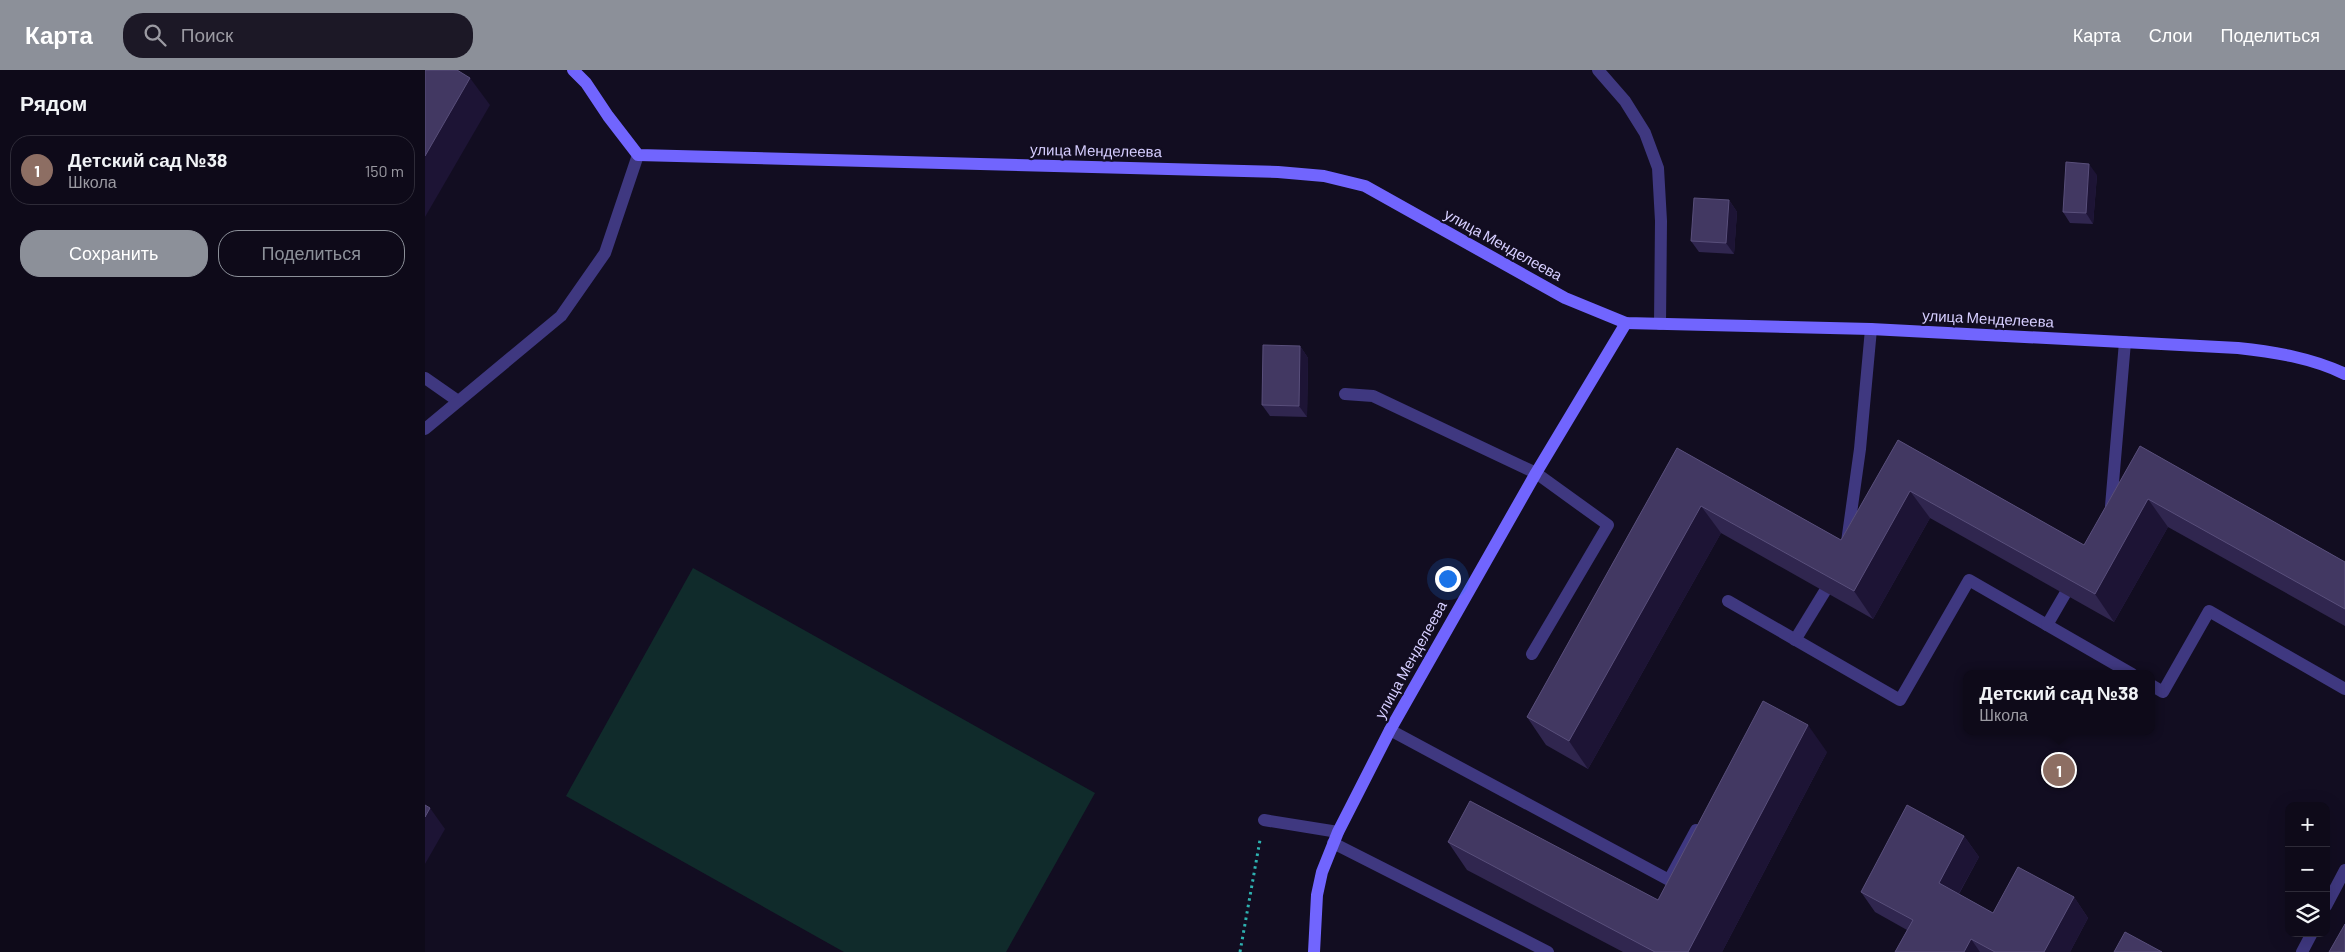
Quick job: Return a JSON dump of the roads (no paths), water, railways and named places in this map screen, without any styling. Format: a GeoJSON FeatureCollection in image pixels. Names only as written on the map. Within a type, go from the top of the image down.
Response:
{"type":"FeatureCollection","features":[{"type":"Feature","properties":{"kind":"street"},"geometry":{"type":"LineString","coordinates":[[425,428],[561,316],[605,253],[638,155],[608,116],[587,83],[573,70]]}},
{"type":"Feature","properties":{"kind":"street"},"geometry":{"type":"LineString","coordinates":[[1598,70],[1625,101],[1645,133],[1658,168],[1661,221],[1660,324]]}},
{"type":"Feature","properties":{"kind":"street","name":"улица Менделеева"},"geometry":{"type":"LineString","coordinates":[[638,155],[1278,172],[1323,176],[1365,186],[1565,298],[1625,323],[1871,329],[2238,348],[2276,352],[2332,368],[2345,374]]}},
{"type":"Feature","properties":{"kind":"street","name":"улица Менделеева"},"geometry":{"type":"LineString","coordinates":[[1315,952],[1317,895],[1322,872],[1335,838],[1390,730],[1536,473],[1625,323]]}},
{"type":"Feature","properties":{"kind":"street"},"geometry":{"type":"LineString","coordinates":[[1844,559],[1860,449],[1871,329]]}},
{"type":"Feature","properties":{"kind":"street"},"geometry":{"type":"LineString","coordinates":[[2104,520],[2113,503],[2125,342]]}},
{"type":"Feature","properties":{"kind":"street"},"geometry":{"type":"LineString","coordinates":[[425,378],[458,401]]}},
{"type":"Feature","properties":{"kind":"street"},"geometry":{"type":"LineString","coordinates":[[1345,394],[1373,396],[1536,473],[1608,525],[1532,654]]}},
{"type":"Feature","properties":{"kind":"street"},"geometry":{"type":"LineString","coordinates":[[1728,601],[1900,700],[1969,580],[2125,670]]}},
{"type":"Feature","properties":{"kind":"street"},"geometry":{"type":"LineString","coordinates":[[1795,640],[1825,591]]}},
{"type":"Feature","properties":{"kind":"street"},"geometry":{"type":"LineString","coordinates":[[2047,625],[2065,594]]}},
{"type":"Feature","properties":{"kind":"street"},"geometry":{"type":"LineString","coordinates":[[2155,687],[2163,692],[2209,611],[2345,689]]}},
{"type":"Feature","properties":{"kind":"street"},"geometry":{"type":"LineString","coordinates":[[1390,730],[1669,880],[1701,820]]}},
{"type":"Feature","properties":{"kind":"street"},"geometry":{"type":"LineString","coordinates":[[1264,820],[1335,838],[1548,952]]}},
{"type":"Feature","properties":{"kind":"street"},"geometry":{"type":"LineString","coordinates":[[2330,898],[2345,870]]}},
{"type":"Feature","properties":{"kind":"street"},"geometry":{"type":"LineString","coordinates":[[2302,952],[2310,937]]}},
{"type":"Feature","properties":{"kind":"place","name":"Детский сад №38"},"geometry":{"type":"Point","coordinates":[2059,770]}}]}
